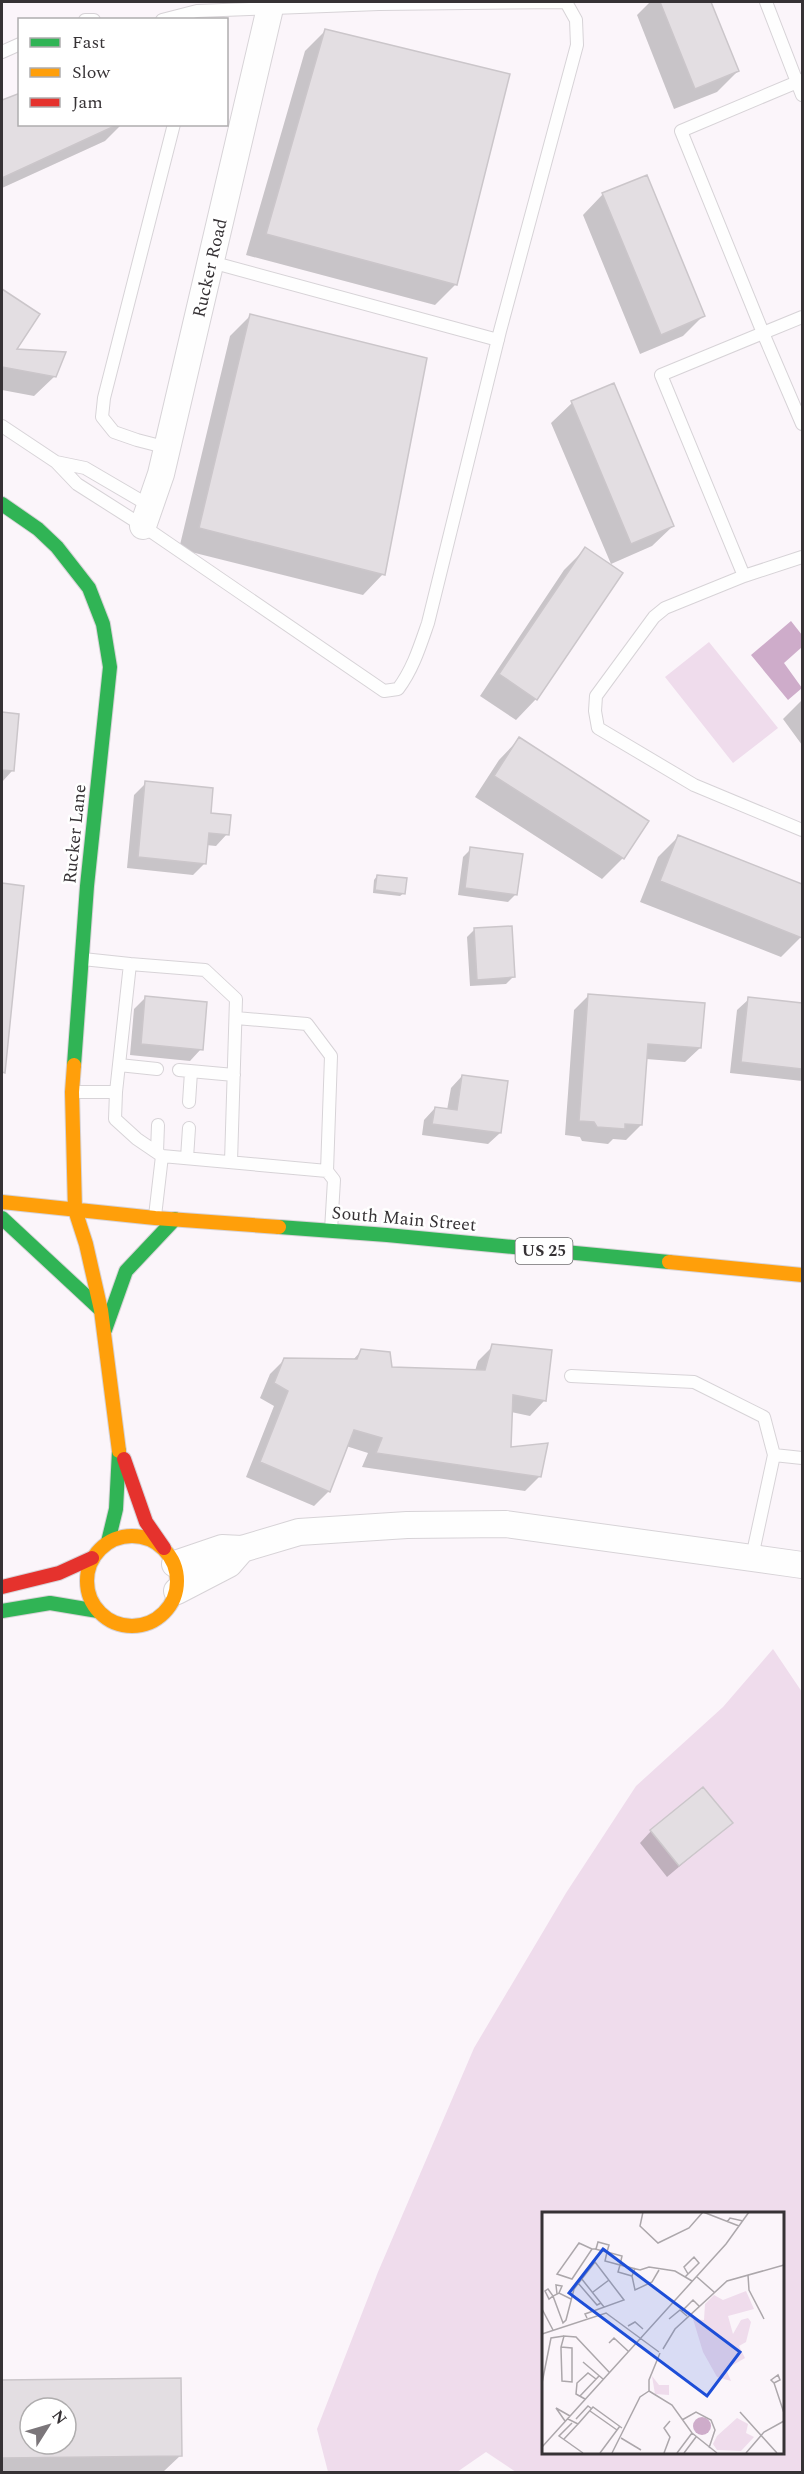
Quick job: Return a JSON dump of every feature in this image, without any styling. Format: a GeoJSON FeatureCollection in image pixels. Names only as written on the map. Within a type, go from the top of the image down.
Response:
{"type":"FeatureCollection","features":[{"type":"Feature","properties":{"kind":"street","name":"Rucker Road"},"geometry":{"type":"LineString","coordinates":[[147,516],[168,448],[270,8]]}},
{"type":"Feature","properties":{"kind":"street","name":"Rucker Lane"},"geometry":{"type":"LineString","coordinates":[[2,504],[38,529],[57,547],[89,588],[103,624],[110,666],[82,959],[72,1092],[75,1210],[86,1244],[101,1310],[119,1443]]}},
{"type":"Feature","properties":{"kind":"street","name":"South Main Street"},"geometry":{"type":"LineString","coordinates":[[2,1202],[175,1220],[331,1230],[802,1275]]}},
{"type":"Feature","properties":{"kind":"street"},"geometry":{"type":"LineString","coordinates":[[2,1218],[101,1310]]}},
{"type":"Feature","properties":{"kind":"street"},"geometry":{"type":"LineString","coordinates":[[104,1331],[126,1271],[175,1220]]}},
{"type":"Feature","properties":{"kind":"street"},"geometry":{"type":"LineString","coordinates":[[108,1542],[116,1509],[119,1443]]}},
{"type":"Feature","properties":{"kind":"street"},"geometry":{"type":"LineString","coordinates":[[2,1611],[50,1603],[98,1611],[119,1624],[143,1625],[165,1613],[173,1603],[178,1578],[169,1556],[146,1522],[119,1443]]}},
{"type":"Feature","properties":{"kind":"street"},"geometry":{"type":"LineString","coordinates":[[169,1556],[222,1548],[242,1549],[299,1532],[407,1525],[506,1524],[797,1563]]}},
{"type":"Feature","properties":{"kind":"street"},"geometry":{"type":"LineString","coordinates":[[2,1587],[59,1573],[92,1558],[108,1542],[122,1536],[137,1535],[152,1539],[169,1556]]}},
{"type":"Feature","properties":{"kind":"street"},"geometry":{"type":"LineString","coordinates":[[177,1591],[229,1564],[242,1549]]}},
{"type":"Feature","properties":{"kind":"street"},"geometry":{"type":"LineString","coordinates":[[92,1558],[87,1584],[90,1598],[98,1611]]}},
{"type":"Feature","properties":{"kind":"lane"},"geometry":{"type":"LineString","coordinates":[[56,462],[86,468],[147,516],[384,691],[398,689],[413,664],[428,623],[498,340],[577,45],[576,20],[566,2],[378,4],[270,8],[176,18]]}},
{"type":"Feature","properties":{"kind":"lane"},"geometry":{"type":"LineString","coordinates":[[766,2],[800,81],[802,95]]}},
{"type":"Feature","properties":{"kind":"lane"},"geometry":{"type":"LineString","coordinates":[[2,52],[18,45]]}},
{"type":"Feature","properties":{"kind":"lane"},"geometry":{"type":"LineString","coordinates":[[800,81],[681,131],[802,424]]}},
{"type":"Feature","properties":{"kind":"lane"},"geometry":{"type":"LineString","coordinates":[[168,448],[114,432],[102,417],[104,398],[173,126]]}},
{"type":"Feature","properties":{"kind":"lane"},"geometry":{"type":"LineString","coordinates":[[211,262],[498,340]]}},
{"type":"Feature","properties":{"kind":"lane"},"geometry":{"type":"LineString","coordinates":[[744,576],[661,375],[802,317]]}},
{"type":"Feature","properties":{"kind":"lane"},"geometry":{"type":"LineString","coordinates":[[2,426],[56,462],[77,484],[147,516]]}},
{"type":"Feature","properties":{"kind":"lane"},"geometry":{"type":"LineString","coordinates":[[802,557],[744,576],[665,608],[654,617],[596,696],[595,711],[598,728],[694,785],[802,830]]}},
{"type":"Feature","properties":{"kind":"lane"},"geometry":{"type":"LineString","coordinates":[[82,959],[205,970],[236,999],[231,1162]]}},
{"type":"Feature","properties":{"kind":"lane"},"geometry":{"type":"LineString","coordinates":[[130,964],[115,1119],[137,1139],[160,1154],[327,1171]]}},
{"type":"Feature","properties":{"kind":"lane"},"geometry":{"type":"LineString","coordinates":[[236,1018],[307,1024],[331,1056],[327,1171],[333,1180],[331,1230]]}},
{"type":"Feature","properties":{"kind":"lane"},"geometry":{"type":"LineString","coordinates":[[119,1065],[157,1069]]}},
{"type":"Feature","properties":{"kind":"lane"},"geometry":{"type":"LineString","coordinates":[[189,1102],[185,1071],[234,1076]]}},
{"type":"Feature","properties":{"kind":"lane"},"geometry":{"type":"LineString","coordinates":[[72,1092],[116,1092]]}},
{"type":"Feature","properties":{"kind":"lane"},"geometry":{"type":"LineString","coordinates":[[155,1218],[160,1154],[158,1125]]}},
{"type":"Feature","properties":{"kind":"lane"},"geometry":{"type":"LineString","coordinates":[[187,1158],[189,1128]]}},
{"type":"Feature","properties":{"kind":"lane"},"geometry":{"type":"LineString","coordinates":[[571,1376],[694,1382],[764,1417],[774,1455],[752,1557]]}},
{"type":"Feature","properties":{"kind":"lane"},"geometry":{"type":"LineString","coordinates":[[774,1455],[802,1458]]}},
{"type":"Feature","properties":{"kind":"shaded area"},"geometry":{"type":"Polygon","coordinates":[[[791,621],[802,635],[802,647],[784,663],[802,688],[788,700],[751,655],[791,621]]]}},
{"type":"Feature","properties":{"kind":"shaded area"},"geometry":{"type":"Polygon","coordinates":[[[709,642],[778,728],[733,763],[665,677],[709,642]]]}},
{"type":"Feature","properties":{"kind":"shaded area"},"geometry":{"type":"Polygon","coordinates":[[[773,1649],[802,1692],[802,2472],[516,2472],[486,2452],[457,2472],[328,2472],[317,2429],[378,2272],[474,2048],[566,1893],[636,1786],[723,1707],[773,1649]]]}},
{"type":"Feature","properties":{"kind":"building"},"geometry":{"type":"Polygon","coordinates":[[[660,2],[711,2],[739,71],[695,89],[660,2]]]}},
{"type":"Feature","properties":{"kind":"building"},"geometry":{"type":"Polygon","coordinates":[[[325,29],[510,74],[457,285],[266,234],[325,29]]]}},
{"type":"Feature","properties":{"kind":"building"},"geometry":{"type":"Polygon","coordinates":[[[18,94],[18,126],[115,126],[2,178],[2,100],[18,94]]]}},
{"type":"Feature","properties":{"kind":"building"},"geometry":{"type":"Polygon","coordinates":[[[647,175],[705,316],[661,335],[602,193],[647,175]]]}},
{"type":"Feature","properties":{"kind":"building"},"geometry":{"type":"Polygon","coordinates":[[[2,289],[40,314],[17,349],[66,352],[56,377],[2,367],[2,289]]]}},
{"type":"Feature","properties":{"kind":"building"},"geometry":{"type":"Polygon","coordinates":[[[250,314],[427,358],[385,575],[199,528],[250,314]]]}},
{"type":"Feature","properties":{"kind":"building"},"geometry":{"type":"Polygon","coordinates":[[[614,383],[674,526],[631,544],[571,401],[614,383]]]}},
{"type":"Feature","properties":{"kind":"building"},"geometry":{"type":"Polygon","coordinates":[[[585,547],[623,573],[537,700],[499,674],[585,547]]]}},
{"type":"Feature","properties":{"kind":"building"},"geometry":{"type":"Polygon","coordinates":[[[2,712],[19,714],[14,771],[2,770],[2,712]]]}},
{"type":"Feature","properties":{"kind":"building"},"geometry":{"type":"Polygon","coordinates":[[[519,737],[649,821],[624,859],[494,776],[519,737]]]}},
{"type":"Feature","properties":{"kind":"building"},"geometry":{"type":"Polygon","coordinates":[[[145,781],[213,788],[211,813],[231,815],[229,835],[209,833],[206,864],[138,857],[145,781]]]}},
{"type":"Feature","properties":{"kind":"building"},"geometry":{"type":"Polygon","coordinates":[[[678,835],[802,884],[802,938],[660,881],[678,835]]]}},
{"type":"Feature","properties":{"kind":"building"},"geometry":{"type":"Polygon","coordinates":[[[470,847],[523,854],[517,895],[465,888],[470,847]]]}},
{"type":"Feature","properties":{"kind":"building"},"geometry":{"type":"Polygon","coordinates":[[[377,875],[407,878],[405,894],[375,890],[377,875]]]}},
{"type":"Feature","properties":{"kind":"building"},"geometry":{"type":"Polygon","coordinates":[[[2,883],[24,886],[5,1073],[2,1072],[2,883]]]}},
{"type":"Feature","properties":{"kind":"building"},"geometry":{"type":"Polygon","coordinates":[[[512,926],[515,977],[477,980],[474,928],[512,926]]]}},
{"type":"Feature","properties":{"kind":"building"},"geometry":{"type":"Polygon","coordinates":[[[588,994],[705,1003],[701,1048],[648,1044],[642,1125],[625,1124],[625,1129],[597,1127],[594,1122],[579,1121],[588,994]]]}},
{"type":"Feature","properties":{"kind":"building"},"geometry":{"type":"Polygon","coordinates":[[[145,996],[207,1002],[203,1050],[141,1044],[145,996]]]}},
{"type":"Feature","properties":{"kind":"building"},"geometry":{"type":"Polygon","coordinates":[[[748,997],[802,1003],[802,1069],[741,1062],[748,997]]]}},
{"type":"Feature","properties":{"kind":"building"},"geometry":{"type":"Polygon","coordinates":[[[462,1075],[508,1081],[501,1133],[432,1124],[435,1107],[457,1110],[462,1075]]]}},
{"type":"Feature","properties":{"kind":"building"},"geometry":{"type":"Polygon","coordinates":[[[492,1344],[552,1350],[546,1401],[513,1395],[511,1447],[548,1443],[541,1477],[376,1453],[382,1438],[354,1430],[330,1492],[260,1462],[288,1391],[274,1383],[284,1358],[357,1359],[361,1349],[390,1352],[392,1367],[485,1370],[492,1344]]]}},
{"type":"Feature","properties":{"kind":"building"},"geometry":{"type":"Polygon","coordinates":[[[703,1787],[733,1823],[679,1866],[650,1830],[703,1787]]]}},
{"type":"Feature","properties":{"kind":"building"},"geometry":{"type":"Polygon","coordinates":[[[181,2378],[182,2456],[2,2458],[2,2380],[181,2378]]]}},
{"type":"Feature","properties":{"kind":"traffic: fast"},"geometry":{"type":"LineString","coordinates":[[2,504],[38,529],[57,547],[89,588],[103,624],[110,667],[87,886],[74,1065]]}},
{"type":"Feature","properties":{"kind":"traffic: fast"},"geometry":{"type":"LineString","coordinates":[[2,1218],[101,1310]]}},
{"type":"Feature","properties":{"kind":"traffic: fast"},"geometry":{"type":"LineString","coordinates":[[105,1330],[126,1271],[175,1219]]}},
{"type":"Feature","properties":{"kind":"traffic: fast"},"geometry":{"type":"LineString","coordinates":[[279,1227],[669,1262]]}},
{"type":"Feature","properties":{"kind":"traffic: fast"},"geometry":{"type":"LineString","coordinates":[[108,1542],[116,1509],[119,1451]]}},
{"type":"Feature","properties":{"kind":"traffic: fast"},"geometry":{"type":"LineString","coordinates":[[2,1611],[50,1603],[98,1611]]}},
{"type":"Feature","properties":{"kind":"traffic: slow"},"geometry":{"type":"LineString","coordinates":[[74,1065],[72,1092],[75,1210],[86,1244],[101,1310],[119,1451]]}},
{"type":"Feature","properties":{"kind":"traffic: slow"},"geometry":{"type":"LineString","coordinates":[[2,1202],[155,1218],[279,1227]]}},
{"type":"Feature","properties":{"kind":"traffic: slow"},"geometry":{"type":"LineString","coordinates":[[669,1262],[802,1275]]}},
{"type":"Feature","properties":{"kind":"traffic: slow"},"geometry":{"type":"LineString","coordinates":[[132,1536],[149,1539],[164,1549],[174,1564],[177,1581],[174,1598],[164,1613],[149,1623],[132,1626],[115,1623],[100,1613],[90,1598],[87,1581],[90,1564],[100,1549],[115,1539],[132,1536]]}},
{"type":"Feature","properties":{"kind":"traffic: jam"},"geometry":{"type":"LineString","coordinates":[[124,1459],[146,1522],[164,1548]]}},
{"type":"Feature","properties":{"kind":"traffic: jam"},"geometry":{"type":"LineString","coordinates":[[2,1587],[59,1573],[92,1558]]}}]}
